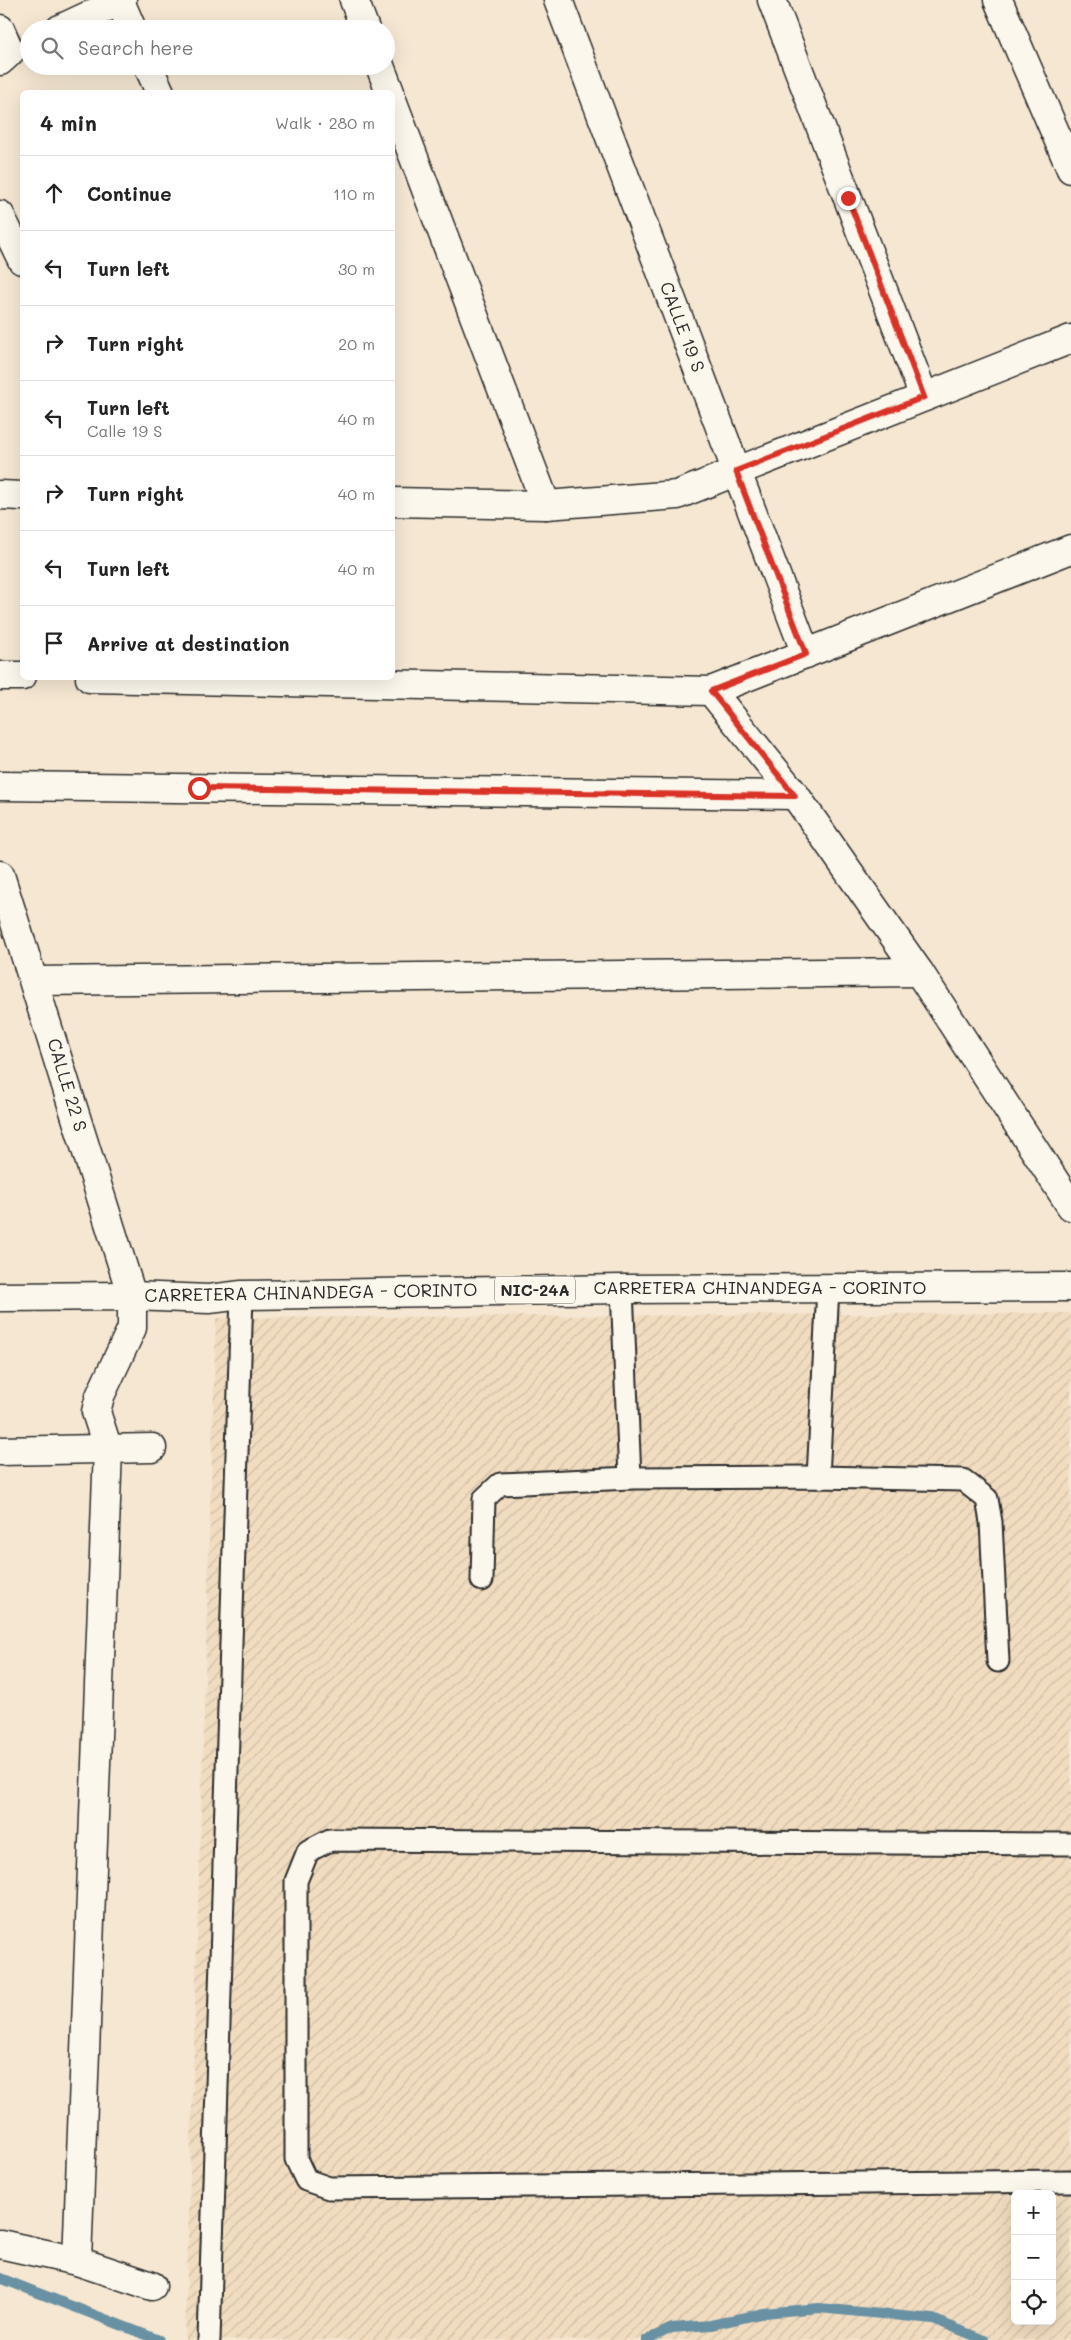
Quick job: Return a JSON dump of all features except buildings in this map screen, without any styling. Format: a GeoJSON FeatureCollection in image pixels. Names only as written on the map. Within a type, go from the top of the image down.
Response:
{"type":"FeatureCollection","features":[{"type":"Feature","properties":{"kind":"main road"},"geometry":{"type":"LineString","coordinates":[[79,20],[121,0],[129,20]]}},
{"type":"Feature","properties":{"kind":"main road"},"geometry":{"type":"LineString","coordinates":[[354,0],[362,20]]}},
{"type":"Feature","properties":{"kind":"main road","name":"CALLE 19 S"},"geometry":{"type":"LineString","coordinates":[[558,0],[806,654]]}},
{"type":"Feature","properties":{"kind":"main road"},"geometry":{"type":"LineString","coordinates":[[772,0],[924,397]]}},
{"type":"Feature","properties":{"kind":"main road"},"geometry":{"type":"LineString","coordinates":[[998,0],[1071,169]]}},
{"type":"Feature","properties":{"kind":"main road"},"geometry":{"type":"LineString","coordinates":[[152,75],[159,90]]}},
{"type":"Feature","properties":{"kind":"main road"},"geometry":{"type":"LineString","coordinates":[[383,75],[389,90]]}},
{"type":"Feature","properties":{"kind":"main road"},"geometry":{"type":"LineString","coordinates":[[395,108],[546,505]]}},
{"type":"Feature","properties":{"kind":"main road"},"geometry":{"type":"LineString","coordinates":[[0,215],[20,256]]}},
{"type":"Feature","properties":{"kind":"main road"},"geometry":{"type":"LineString","coordinates":[[395,502],[546,505],[677,495],[1071,339]]}},
{"type":"Feature","properties":{"kind":"main road"},"geometry":{"type":"LineString","coordinates":[[0,495],[20,496]]}},
{"type":"Feature","properties":{"kind":"main road"},"geometry":{"type":"LineString","coordinates":[[186,680],[711,691],[1071,549]]}},
{"type":"Feature","properties":{"kind":"main road"},"geometry":{"type":"LineString","coordinates":[[0,676],[20,676]]}},
{"type":"Feature","properties":{"kind":"main road"},"geometry":{"type":"LineString","coordinates":[[711,691],[795,796],[920,972],[1071,1206]]}},
{"type":"Feature","properties":{"kind":"main road"},"geometry":{"type":"LineString","coordinates":[[0,786],[795,796]]}},
{"type":"Feature","properties":{"kind":"main road","name":"CALLE 22 S"},"geometry":{"type":"LineString","coordinates":[[0,875],[132,1296],[132,1328],[100,1396],[96,1412],[108,1449]]}},
{"type":"Feature","properties":{"kind":"main road"},"geometry":{"type":"LineString","coordinates":[[34,980],[920,972]]}},
{"type":"Feature","properties":{"kind":"main road","name":"CARRETERA CHINANDEGA - CORINTO"},"geometry":{"type":"LineString","coordinates":[[0,1297],[132,1296],[209,1299],[242,1295],[622,1288],[1071,1287]]}},
{"type":"Feature","properties":{"kind":"main road"},"geometry":{"type":"LineString","coordinates":[[0,1451],[152,1448]]}},
{"type":"Feature","properties":{"kind":"main road"},"geometry":{"type":"LineString","coordinates":[[77,2261],[108,1449]]}},
{"type":"Feature","properties":{"kind":"main road"},"geometry":{"type":"LineString","coordinates":[[0,2244],[77,2261],[152,2286]]}},
{"type":"Feature","properties":{"kind":"lane"},"geometry":{"type":"LineString","coordinates":[[622,1288],[630,1478]]}},
{"type":"Feature","properties":{"kind":"lane"},"geometry":{"type":"LineString","coordinates":[[818,1477],[828,1288]]}},
{"type":"Feature","properties":{"kind":"lane"},"geometry":{"type":"LineString","coordinates":[[209,2340],[242,1295]]}},
{"type":"Feature","properties":{"kind":"lane"},"geometry":{"type":"LineString","coordinates":[[482,1580],[484,1499],[500,1484],[630,1478],[818,1477],[963,1480],[987,1499],[991,1522],[998,1661]]}},
{"type":"Feature","properties":{"kind":"lane"},"geometry":{"type":"LineString","coordinates":[[1071,1844],[330,1840],[308,1851],[296,1881],[296,2159],[306,2180],[329,2188],[1071,2181]]}},
{"type":"Feature","properties":{"kind":"shaded area"},"geometry":{"type":"Polygon","coordinates":[[[1071,1313],[1071,2340],[185,2340],[216,1318],[1071,1313]]]}},
{"type":"Feature","properties":{"kind":"waterway"},"geometry":{"type":"LineString","coordinates":[[0,2278],[159,2340]]}},
{"type":"Feature","properties":{"kind":"waterway"},"geometry":{"type":"LineString","coordinates":[[646,2340],[672,2328],[711,2325],[764,2313],[819,2308],[933,2319],[984,2340]]}},
{"type":"Feature","properties":{"kind":"route"},"geometry":{"type":"LineString","coordinates":[[199,788],[795,796],[711,691],[806,654],[736,471],[924,397],[848,198]]}}]}
